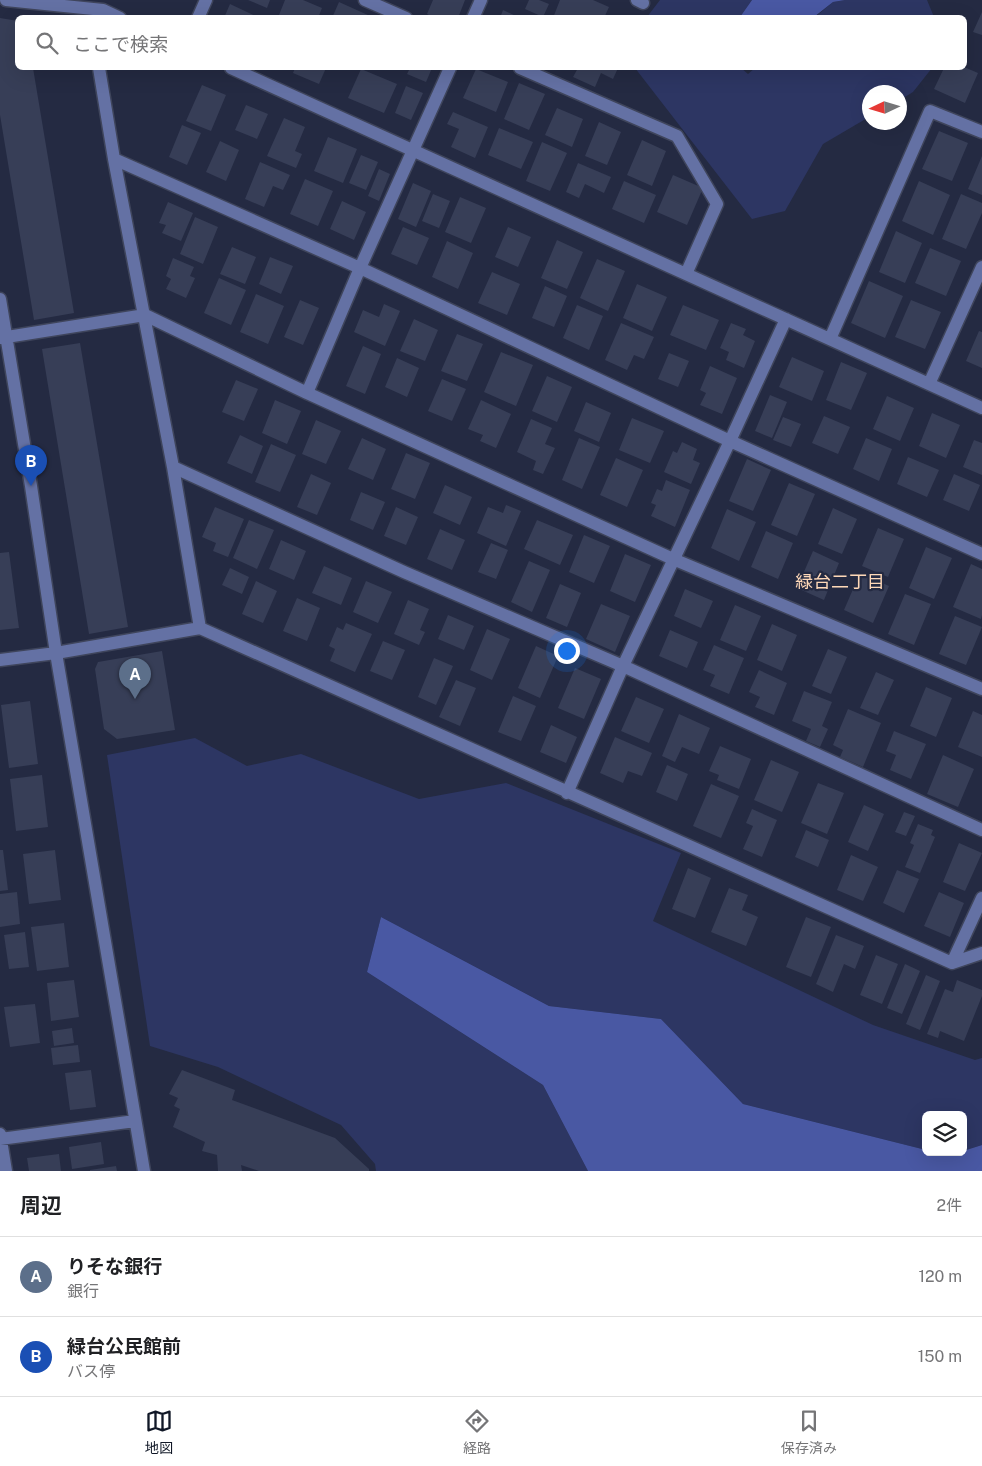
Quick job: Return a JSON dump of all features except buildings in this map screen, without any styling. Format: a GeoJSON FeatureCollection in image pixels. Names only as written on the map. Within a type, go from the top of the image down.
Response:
{"type":"FeatureCollection","features":[{"type":"Feature","properties":{"kind":"street"},"geometry":{"type":"LineString","coordinates":[[6,0],[90,13],[102,10],[113,15]]}},
{"type":"Feature","properties":{"kind":"street"},"geometry":{"type":"LineString","coordinates":[[199,15],[206,0]]}},
{"type":"Feature","properties":{"kind":"street"},"geometry":{"type":"LineString","coordinates":[[366,0],[399,15]]}},
{"type":"Feature","properties":{"kind":"street"},"geometry":{"type":"LineString","coordinates":[[474,15],[481,0]]}},
{"type":"Feature","properties":{"kind":"street"},"geometry":{"type":"LineString","coordinates":[[99,70],[114,159],[173,467],[200,628]]}},
{"type":"Feature","properties":{"kind":"street"},"geometry":{"type":"LineString","coordinates":[[235,70],[982,408]]}},
{"type":"Feature","properties":{"kind":"street"},"geometry":{"type":"LineString","coordinates":[[307,393],[360,268],[449,70]]}},
{"type":"Feature","properties":{"kind":"street"},"geometry":{"type":"LineString","coordinates":[[525,70],[677,136],[718,204],[686,274]]}},
{"type":"Feature","properties":{"kind":"street"},"geometry":{"type":"LineString","coordinates":[[830,339],[930,111],[982,132]]}},
{"type":"Feature","properties":{"kind":"street"},"geometry":{"type":"LineString","coordinates":[[114,159],[360,268],[730,441],[982,554]]}},
{"type":"Feature","properties":{"kind":"street"},"geometry":{"type":"LineString","coordinates":[[929,384],[982,267]]}},
{"type":"Feature","properties":{"kind":"street"},"geometry":{"type":"LineString","coordinates":[[0,299],[3,338],[31,486],[56,653],[144,1171]]}},
{"type":"Feature","properties":{"kind":"street"},"geometry":{"type":"LineString","coordinates":[[3,338],[145,315],[307,393],[673,559],[982,689]]}},
{"type":"Feature","properties":{"kind":"street"},"geometry":{"type":"LineString","coordinates":[[567,793],[623,666],[786,319]]}},
{"type":"Feature","properties":{"kind":"street"},"geometry":{"type":"LineString","coordinates":[[173,467],[404,572],[623,666],[982,830]]}},
{"type":"Feature","properties":{"kind":"street"},"geometry":{"type":"LineString","coordinates":[[0,660],[56,653],[200,628],[952,963],[982,953]]}},
{"type":"Feature","properties":{"kind":"street"},"geometry":{"type":"LineString","coordinates":[[952,963],[982,898]]}},
{"type":"Feature","properties":{"kind":"street"},"geometry":{"type":"LineString","coordinates":[[6,1171],[0,1137],[136,1121]]}},
{"type":"Feature","properties":{"kind":"shaded area"},"geometry":{"type":"Polygon","coordinates":[[[660,0],[752,0],[741,15],[649,15],[660,0]]]}},
{"type":"Feature","properties":{"kind":"shaded area"},"geometry":{"type":"Polygon","coordinates":[[[752,0],[845,0],[833,2],[817,15],[741,15],[752,0]]]}},
{"type":"Feature","properties":{"kind":"shaded area"},"geometry":{"type":"Polygon","coordinates":[[[845,0],[927,0],[933,15],[818,15],[833,2],[845,0]]]}},
{"type":"Feature","properties":{"kind":"shaded area"},"geometry":{"type":"Polygon","coordinates":[[[637,70],[743,70],[748,74],[753,70],[930,70],[913,92],[907,96],[907,85],[862,85],[862,121],[823,144],[785,211],[752,219],[637,70]]]}},
{"type":"Feature","properties":{"kind":"shaded area"},"geometry":{"type":"Polygon","coordinates":[[[195,738],[247,766],[301,754],[419,799],[506,783],[681,853],[653,921],[873,1025],[975,1060],[982,1058],[982,1145],[967,1150],[967,1111],[922,1111],[922,1149],[743,1104],[661,1019],[549,1006],[381,917],[367,972],[543,1085],[588,1171],[376,1171],[375,1164],[341,1125],[218,1067],[150,1046],[107,755],[195,738]]]}},
{"type":"Feature","properties":{"kind":"shaded area"},"geometry":{"type":"Polygon","coordinates":[[[381,917],[549,1006],[661,1019],[743,1104],[922,1149],[922,1156],[967,1156],[967,1150],[982,1145],[982,1171],[588,1171],[543,1085],[367,972],[381,917]]]}},
{"type":"Feature","properties":{"kind":"place","name":"緑台公民館前"},"geometry":{"type":"Point","coordinates":[31,486]}},
{"type":"Feature","properties":{"kind":"place","name":"りそな銀行"},"geometry":{"type":"Point","coordinates":[135,699]}},
{"type":"Feature","properties":{"kind":"district","name":"緑台二丁目"},"geometry":{"type":"Point","coordinates":[840,581]}}]}
